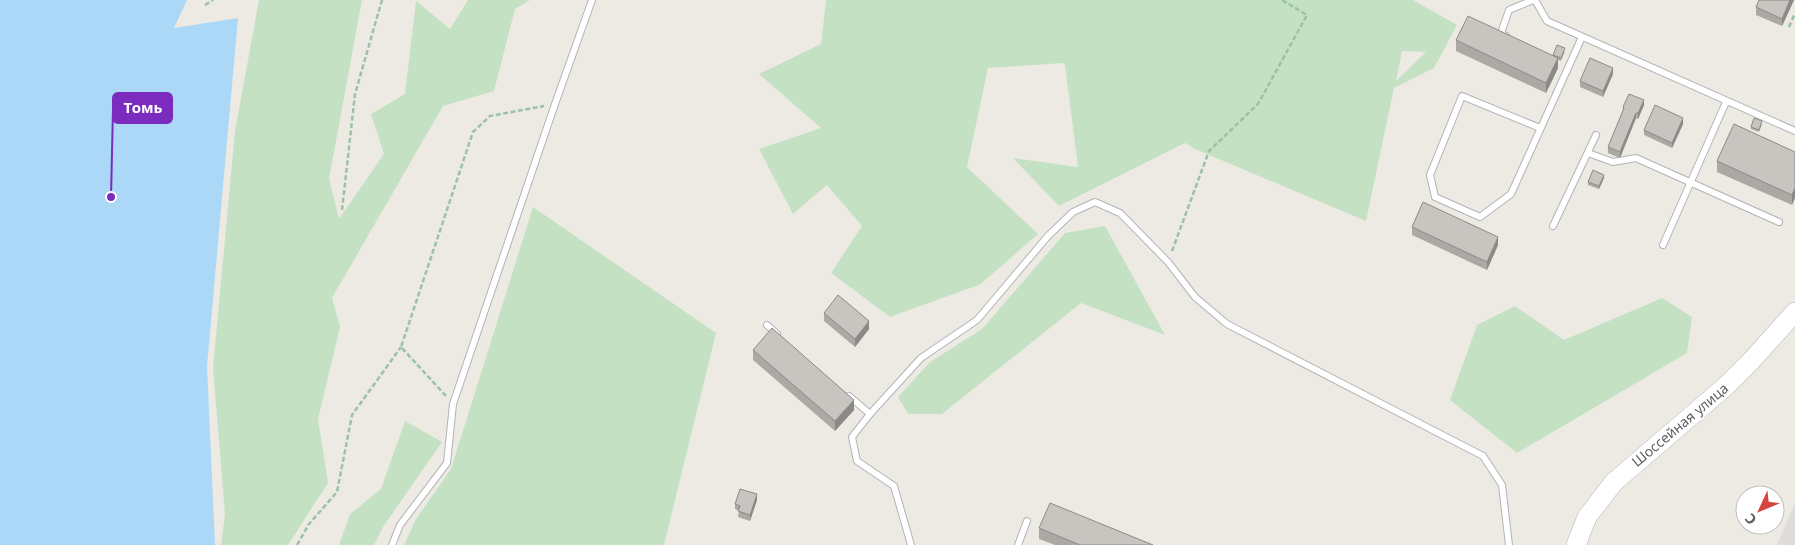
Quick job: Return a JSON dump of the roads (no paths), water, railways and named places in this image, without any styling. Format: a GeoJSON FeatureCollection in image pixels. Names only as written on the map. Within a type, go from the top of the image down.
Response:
{"type":"FeatureCollection","features":[{"type":"Feature","properties":{"kind":"main road","name":"Шоссейная улица"},"geometry":{"type":"LineString","coordinates":[[1576,545],[1587,517],[1614,482],[1726,386],[1795,312]]}},
{"type":"Feature","properties":{"kind":"lane"},"geometry":{"type":"LineString","coordinates":[[392,545],[400,525],[447,463],[453,404],[592,0]]}},
{"type":"Feature","properties":{"kind":"lane"},"geometry":{"type":"LineString","coordinates":[[1517,40],[1501,33],[1509,10],[1534,0],[1547,21],[1795,132]]}},
{"type":"Feature","properties":{"kind":"lane"},"geometry":{"type":"LineString","coordinates":[[1540,128],[1462,96],[1430,175],[1436,197],[1480,218],[1511,194],[1582,37]]}},
{"type":"Feature","properties":{"kind":"lane"},"geometry":{"type":"LineString","coordinates":[[1663,245],[1726,102]]}},
{"type":"Feature","properties":{"kind":"lane"},"geometry":{"type":"LineString","coordinates":[[1553,226],[1596,135]]}},
{"type":"Feature","properties":{"kind":"lane"},"geometry":{"type":"LineString","coordinates":[[1588,153],[1613,162],[1636,158],[1779,222]]}},
{"type":"Feature","properties":{"kind":"lane"},"geometry":{"type":"LineString","coordinates":[[911,545],[894,486],[857,461],[852,437],[870,414],[921,358],[977,320],[1048,236],[1073,212],[1096,202],[1120,213],[1168,262],[1195,297],[1228,324],[1483,456],[1502,485],[1509,545]]}},
{"type":"Feature","properties":{"kind":"lane"},"geometry":{"type":"LineString","coordinates":[[767,325],[782,338]]}},
{"type":"Feature","properties":{"kind":"lane"},"geometry":{"type":"LineString","coordinates":[[840,388],[870,414]]}},
{"type":"Feature","properties":{"kind":"lane"},"geometry":{"type":"LineString","coordinates":[[1018,545],[1027,521]]}},
{"type":"Feature","properties":{"kind":"water"},"geometry":{"type":"Polygon","coordinates":[[[0,0],[187,0],[174,28],[238,18],[207,366],[215,545],[0,545],[0,0]]]}},
{"type":"Feature","properties":{"kind":"place","name":"Томь"},"geometry":{"type":"Point","coordinates":[111,197]}}]}
